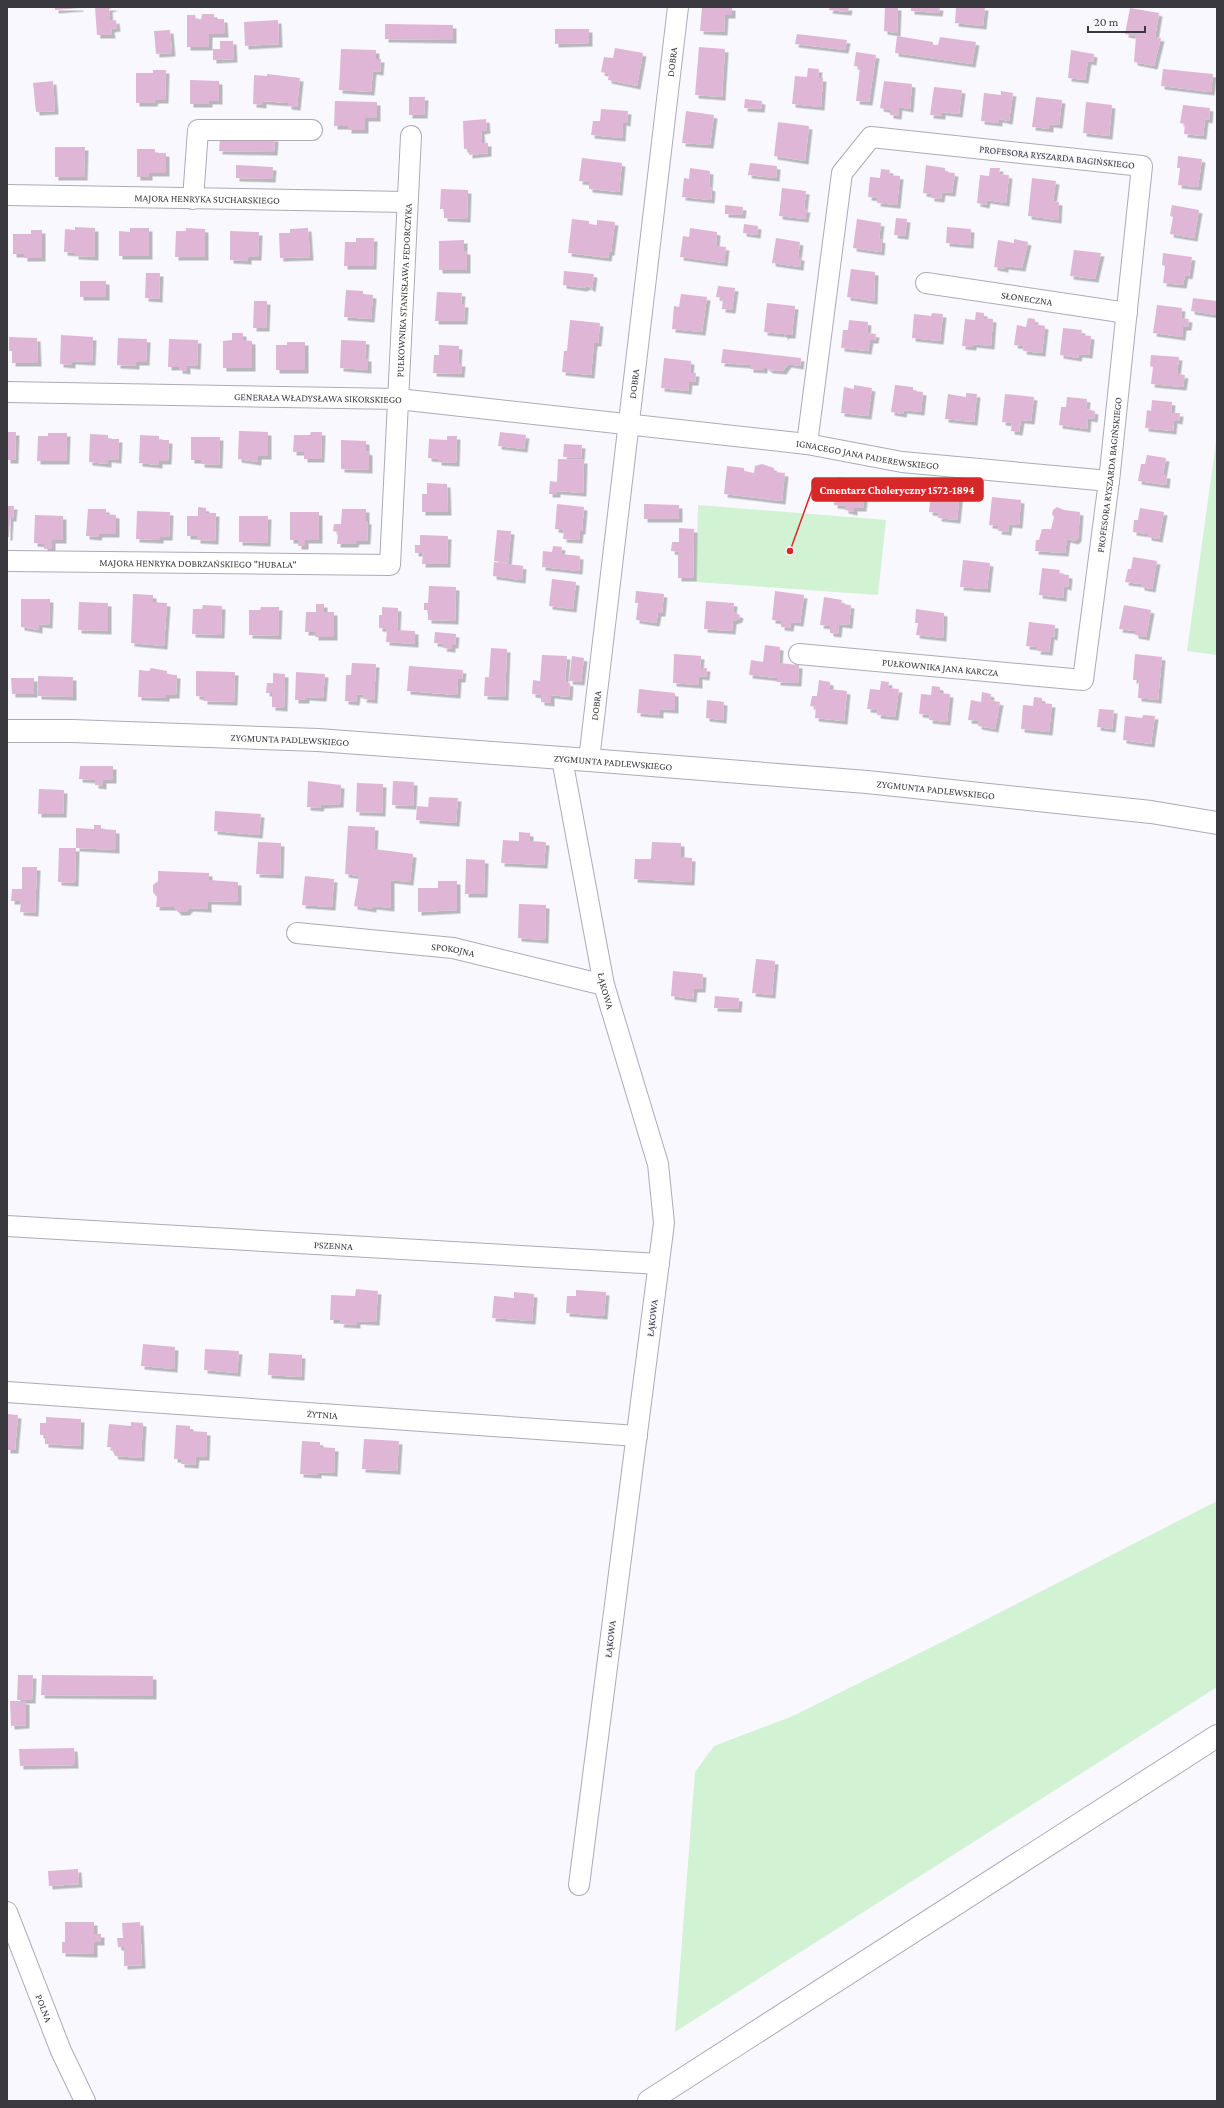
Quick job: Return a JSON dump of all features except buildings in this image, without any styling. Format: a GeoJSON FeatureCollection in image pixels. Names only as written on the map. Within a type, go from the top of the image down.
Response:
{"type":"FeatureCollection","features":[{"type":"Feature","properties":{"kind":"street","name":"DOBRA"},"geometry":{"type":"LineString","coordinates":[[589,760],[627,425],[678,7]]}},
{"type":"Feature","properties":{"kind":"street"},"geometry":{"type":"LineString","coordinates":[[193,199],[198,130],[312,130]]}},
{"type":"Feature","properties":{"kind":"street","name":"PUŁKOWNIKA STANISŁAWA FEDORCZYKA"},"geometry":{"type":"LineString","coordinates":[[390,565],[411,136]]}},
{"type":"Feature","properties":{"kind":"street","name":"PROFESORA RYSZARDA BAGIŃSKIEGO"},"geometry":{"type":"LineString","coordinates":[[807,444],[842,173],[871,137],[1142,166],[1109,481],[1083,680]]}},
{"type":"Feature","properties":{"kind":"street","name":"MAJORA HENRYKA SUCHARSKIEGO"},"geometry":{"type":"LineString","coordinates":[[7,195],[408,202]]}},
{"type":"Feature","properties":{"kind":"street","name":"SŁONECZNA"},"geometry":{"type":"LineString","coordinates":[[926,283],[1127,313]]}},
{"type":"Feature","properties":{"kind":"street","name":"GENERAŁA WŁADYSŁAWA SIKORSKIEGO"},"geometry":{"type":"LineString","coordinates":[[7,392],[398,399],[627,425]]}},
{"type":"Feature","properties":{"kind":"street","name":"IGNACEGO JANA PADEREWSKIEGO"},"geometry":{"type":"LineString","coordinates":[[627,425],[807,444],[902,462],[1109,481]]}},
{"type":"Feature","properties":{"kind":"street","name":"MAJORA HENRYKA DOBRZAŃSKIEGO \"HUBALA\""},"geometry":{"type":"LineString","coordinates":[[7,561],[390,565]]}},
{"type":"Feature","properties":{"kind":"street","name":"PUŁKOWNIKA JANA KARCZA"},"geometry":{"type":"LineString","coordinates":[[799,654],[1083,680]]}},
{"type":"Feature","properties":{"kind":"street","name":"ZYGMUNTA PADLEWSKIEGO"},"geometry":{"type":"LineString","coordinates":[[7,731],[72,731],[318,740],[589,760],[867,782],[1151,812],[1217,823]]}},
{"type":"Feature","properties":{"kind":"street","name":"ŁĄKOWA"},"geometry":{"type":"LineString","coordinates":[[562,759],[604,985],[658,1164],[664,1223],[579,1885]]}},
{"type":"Feature","properties":{"kind":"street","name":"SPOKOJNA"},"geometry":{"type":"LineString","coordinates":[[297,933],[453,948],[604,985]]}},
{"type":"Feature","properties":{"kind":"street","name":"PSZENNA"},"geometry":{"type":"LineString","coordinates":[[7,1226],[659,1264]]}},
{"type":"Feature","properties":{"kind":"street","name":"ŻYTNIA"},"geometry":{"type":"LineString","coordinates":[[7,1392],[637,1436]]}},
{"type":"Feature","properties":{"kind":"street"},"geometry":{"type":"LineString","coordinates":[[649,2101],[1217,1736]]}},
{"type":"Feature","properties":{"kind":"street","name":"POLNA"},"geometry":{"type":"LineString","coordinates":[[7,1912],[61,2051],[85,2101]]}},
{"type":"Feature","properties":{"kind":"green space"},"geometry":{"type":"Polygon","coordinates":[[[1217,435],[1217,655],[1187,651],[1217,435]]]}},
{"type":"Feature","properties":{"kind":"green space"},"geometry":{"type":"Polygon","coordinates":[[[698,505],[886,520],[878,595],[696,582],[698,505]]]}},
{"type":"Feature","properties":{"kind":"green space"},"geometry":{"type":"Polygon","coordinates":[[[1217,1501],[1217,1687],[675,2032],[695,1772],[714,1746],[793,1716],[956,1635],[1217,1501]]]}},
{"type":"Feature","properties":{"kind":"place","name":"Cmentarz Choleryczny 1572-1894"},"geometry":{"type":"Point","coordinates":[790,551]}}]}
